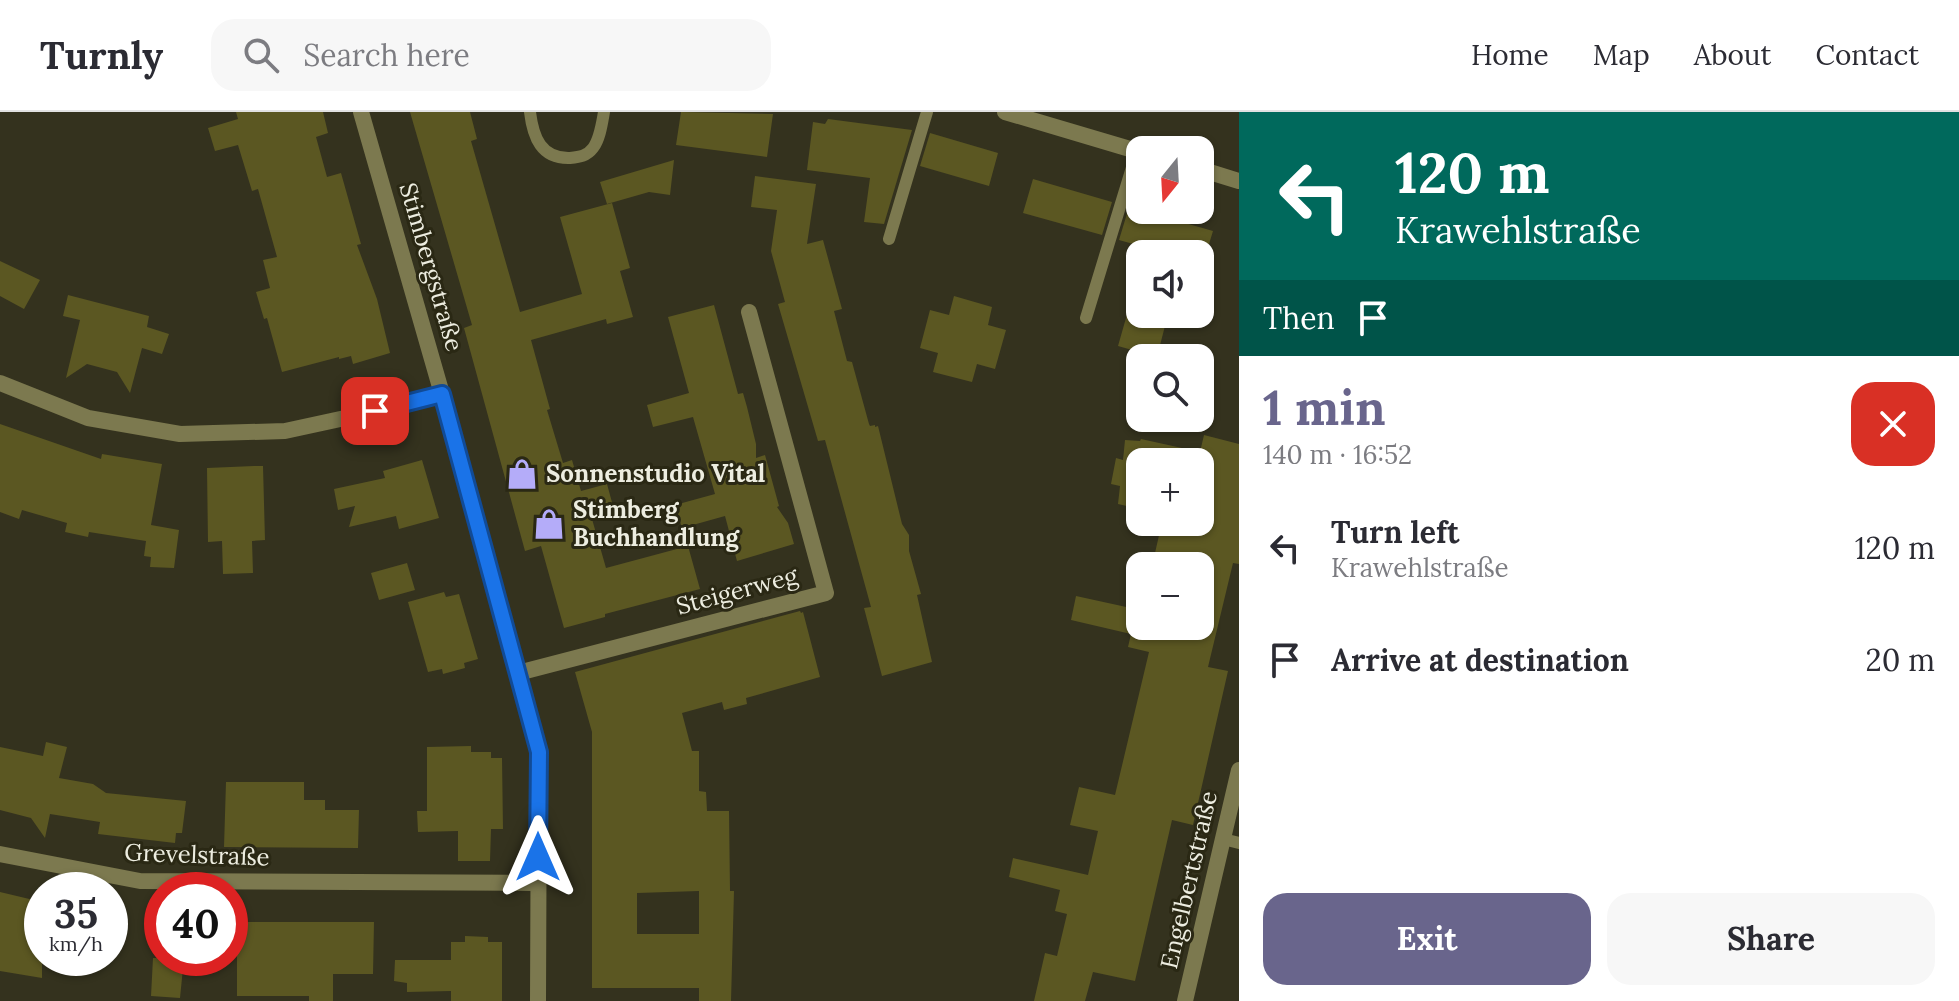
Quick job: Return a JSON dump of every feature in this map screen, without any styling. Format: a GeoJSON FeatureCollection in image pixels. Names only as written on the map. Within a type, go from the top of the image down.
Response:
{"type":"FeatureCollection","features":[{"type":"Feature","properties":{"kind":"street","name":"Stimbergstraße"},"geometry":{"type":"LineString","coordinates":[[361,112],[442,394],[539,752],[538,1001]]}},
{"type":"Feature","properties":{"kind":"street"},"geometry":{"type":"LineString","coordinates":[[1005,112],[1126,147]]}},
{"type":"Feature","properties":{"kind":"street"},"geometry":{"type":"LineString","coordinates":[[1214,173],[1239,181]]}},
{"type":"Feature","properties":{"kind":"street","name":"Steigerweg"},"geometry":{"type":"LineString","coordinates":[[518,673],[826,593],[749,312]]}},
{"type":"Feature","properties":{"kind":"street"},"geometry":{"type":"LineString","coordinates":[[0,383],[88,418],[180,434],[285,431],[442,394]]}},
{"type":"Feature","properties":{"kind":"street","name":"Engelbertstraße"},"geometry":{"type":"LineString","coordinates":[[1185,1001],[1231,841],[1239,770]]}},
{"type":"Feature","properties":{"kind":"street","name":"Grevelstraße"},"geometry":{"type":"LineString","coordinates":[[0,854],[140,881],[538,883]]}},
{"type":"Feature","properties":{"kind":"lane"},"geometry":{"type":"LineString","coordinates":[[530,112],[535,139],[543,150],[567,158],[584,156],[594,147],[604,112]]}},
{"type":"Feature","properties":{"kind":"lane"},"geometry":{"type":"LineString","coordinates":[[889,239],[927,112]]}},
{"type":"Feature","properties":{"kind":"lane"},"geometry":{"type":"LineString","coordinates":[[1086,318],[1126,190]]}},
{"type":"Feature","properties":{"kind":"building"},"geometry":{"type":"Polygon","coordinates":[[[236,112],[323,112],[328,133],[316,137],[327,177],[341,173],[361,244],[357,245],[377,299],[390,353],[353,364],[351,356],[339,357],[282,372],[267,318],[264,319],[256,292],[270,288],[263,260],[277,257],[258,189],[252,191],[238,145],[215,151],[208,128],[238,119],[236,112]]]}},
{"type":"Feature","properties":{"kind":"building"},"geometry":{"type":"Polygon","coordinates":[[[410,112],[470,112],[477,139],[471,141],[520,312],[582,294],[560,217],[612,203],[630,268],[620,271],[633,317],[607,324],[606,319],[531,340],[563,463],[572,460],[581,491],[607,484],[613,506],[590,512],[606,568],[688,546],[700,589],[564,628],[541,546],[525,551],[464,328],[472,325],[410,112]]]}},
{"type":"Feature","properties":{"kind":"building"},"geometry":{"type":"Polygon","coordinates":[[[681,112],[773,114],[767,157],[676,145],[681,112]]]}},
{"type":"Feature","properties":{"kind":"building"},"geometry":{"type":"Polygon","coordinates":[[[828,119],[912,130],[884,224],[864,222],[870,178],[807,170],[813,122],[825,124],[828,119]]]}},
{"type":"Feature","properties":{"kind":"building"},"geometry":{"type":"Polygon","coordinates":[[[930,133],[998,153],[989,186],[920,166],[930,133]]]}},
{"type":"Feature","properties":{"kind":"building"},"geometry":{"type":"Polygon","coordinates":[[[674,160],[670,195],[649,192],[607,204],[600,182],[674,160]]]}},
{"type":"Feature","properties":{"kind":"building"},"geometry":{"type":"Polygon","coordinates":[[[755,176],[816,184],[807,244],[823,240],[842,309],[834,311],[847,361],[852,362],[869,424],[878,426],[902,524],[909,535],[909,551],[921,594],[917,595],[932,662],[882,676],[864,608],[871,607],[825,440],[818,441],[778,304],[785,302],[771,251],[777,210],[751,207],[755,176]]]}},
{"type":"Feature","properties":{"kind":"building"},"geometry":{"type":"Polygon","coordinates":[[[1033,179],[1112,202],[1102,235],[1023,213],[1033,179]]]}},
{"type":"Feature","properties":{"kind":"building"},"geometry":{"type":"Polygon","coordinates":[[[1126,217],[1126,224],[1188,224],[1213,231],[1210,240],[1119,240],[1126,217]]]}},
{"type":"Feature","properties":{"kind":"building"},"geometry":{"type":"Polygon","coordinates":[[[0,261],[40,280],[24,309],[0,296],[0,261]]]}},
{"type":"Feature","properties":{"kind":"building"},"geometry":{"type":"Polygon","coordinates":[[[68,295],[149,316],[147,327],[169,334],[162,354],[142,348],[130,393],[117,372],[87,364],[66,378],[80,320],[63,316],[68,295]]]}},
{"type":"Feature","properties":{"kind":"building"},"geometry":{"type":"Polygon","coordinates":[[[954,296],[992,307],[988,325],[1006,330],[995,369],[977,364],[972,382],[933,372],[938,353],[920,348],[930,310],[949,315],[954,296]]]}},
{"type":"Feature","properties":{"kind":"building"},"geometry":{"type":"Polygon","coordinates":[[[714,305],[738,394],[743,393],[747,407],[756,444],[756,458],[765,455],[777,507],[788,523],[794,544],[737,561],[725,516],[682,528],[675,505],[715,494],[693,417],[653,427],[647,405],[689,393],[668,317],[714,305]]]}},
{"type":"Feature","properties":{"kind":"building"},"geometry":{"type":"Polygon","coordinates":[[[1126,318],[1126,328],[1164,328],[1160,344],[1126,344],[1126,348],[1118,346],[1126,318]]]}},
{"type":"Feature","properties":{"kind":"building"},"geometry":{"type":"Polygon","coordinates":[[[0,424],[101,459],[102,454],[162,464],[151,525],[179,530],[174,568],[150,567],[151,557],[144,556],[146,541],[89,532],[88,537],[65,532],[67,523],[22,510],[19,519],[0,512],[0,424]]]}},
{"type":"Feature","properties":{"kind":"building"},"geometry":{"type":"Polygon","coordinates":[[[1204,435],[1239,444],[1239,564],[1233,563],[1208,667],[1228,671],[1193,825],[1172,820],[1135,981],[1093,972],[1085,1001],[1034,1001],[1045,953],[1057,956],[1067,914],[1055,911],[1060,890],[1009,877],[1013,858],[1088,875],[1098,831],[1070,825],[1079,787],[1115,795],[1149,652],[1128,647],[1130,640],[1214,640],[1214,552],[1155,552],[1159,536],[1214,536],[1214,448],[1201,448],[1204,435]]]}},
{"type":"Feature","properties":{"kind":"building"},"geometry":{"type":"Polygon","coordinates":[[[1141,439],[1182,448],[1126,448],[1126,506],[1118,504],[1120,486],[1111,484],[1116,458],[1123,460],[1125,440],[1141,439]]]}},
{"type":"Feature","properties":{"kind":"building"},"geometry":{"type":"Polygon","coordinates":[[[422,460],[439,518],[399,529],[396,516],[349,527],[355,506],[338,510],[334,489],[385,478],[383,471],[422,460]]]}},
{"type":"Feature","properties":{"kind":"building"},"geometry":{"type":"Polygon","coordinates":[[[263,466],[265,540],[252,541],[253,573],[223,574],[222,541],[208,542],[207,468],[263,466]]]}},
{"type":"Feature","properties":{"kind":"building"},"geometry":{"type":"Polygon","coordinates":[[[407,563],[415,590],[379,600],[371,573],[407,563]]]}},
{"type":"Feature","properties":{"kind":"building"},"geometry":{"type":"Polygon","coordinates":[[[444,592],[446,597],[459,594],[478,659],[464,663],[465,668],[443,674],[442,669],[428,672],[408,602],[444,592]]]}},
{"type":"Feature","properties":{"kind":"building"},"geometry":{"type":"Polygon","coordinates":[[[1076,596],[1126,607],[1126,633],[1071,620],[1076,596]]]}},
{"type":"Feature","properties":{"kind":"building"},"geometry":{"type":"Polygon","coordinates":[[[803,612],[820,677],[746,698],[747,704],[724,710],[722,702],[682,713],[692,751],[699,751],[699,791],[706,792],[707,811],[729,811],[730,891],[734,891],[731,1001],[699,1001],[699,988],[592,988],[592,732],[575,672],[803,612]],[[699,891],[637,893],[637,934],[699,934],[699,891]]]}},
{"type":"Feature","properties":{"kind":"building"},"geometry":{"type":"Polygon","coordinates":[[[46,742],[67,747],[59,778],[93,784],[106,793],[186,801],[182,833],[176,833],[175,843],[98,834],[100,822],[50,814],[45,838],[31,818],[0,810],[0,747],[43,756],[46,742]]]}},
{"type":"Feature","properties":{"kind":"building"},"geometry":{"type":"Polygon","coordinates":[[[471,746],[471,752],[491,752],[491,758],[502,758],[503,829],[491,829],[490,861],[458,861],[458,831],[418,832],[417,811],[427,811],[427,747],[471,746]]]}},
{"type":"Feature","properties":{"kind":"building"},"geometry":{"type":"Polygon","coordinates":[[[226,782],[304,782],[304,800],[325,800],[325,810],[359,810],[358,848],[224,847],[226,782]]]}},
{"type":"Feature","properties":{"kind":"building"},"geometry":{"type":"Polygon","coordinates":[[[0,892],[24,898],[24,975],[0,971],[0,892]]]}},
{"type":"Feature","properties":{"kind":"building"},"geometry":{"type":"Polygon","coordinates":[[[248,922],[374,922],[373,974],[333,974],[333,1001],[309,1001],[309,996],[237,996],[237,976],[248,976],[248,922]]]}},
{"type":"Feature","properties":{"kind":"building"},"geometry":{"type":"Polygon","coordinates":[[[465,936],[488,937],[488,942],[502,942],[502,1001],[451,1001],[451,991],[407,992],[407,983],[394,981],[395,960],[451,960],[451,942],[465,942],[465,936]]]}},
{"type":"Feature","properties":{"kind":"building"},"geometry":{"type":"Polygon","coordinates":[[[152,976],[182,976],[180,998],[151,996],[152,976]]]}},
{"type":"Feature","properties":{"kind":"place","name":"Sonnenstudio Vital"},"geometry":{"type":"Point","coordinates":[522,474]}},
{"type":"Feature","properties":{"kind":"place","name":"Stimberg Buchhandlung"},"geometry":{"type":"Point","coordinates":[549,524]}},
{"type":"Feature","properties":{"kind":"route"},"geometry":{"type":"LineString","coordinates":[[375,411],[442,394],[539,752],[538,857]]}}]}
